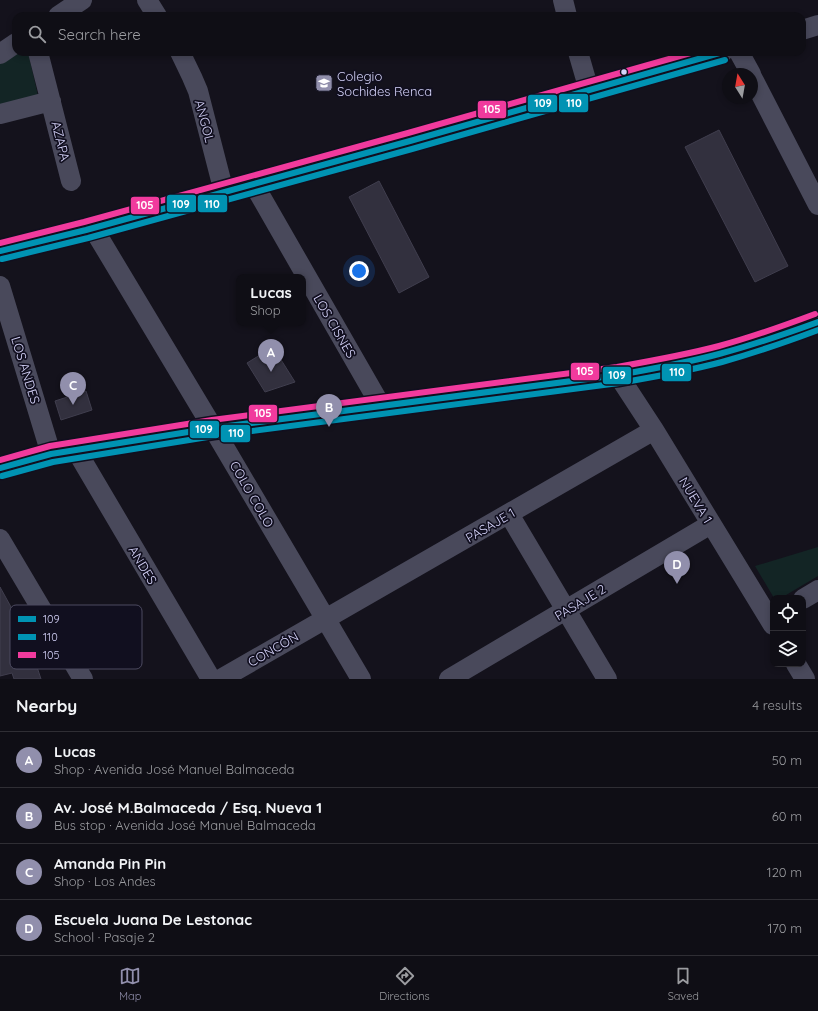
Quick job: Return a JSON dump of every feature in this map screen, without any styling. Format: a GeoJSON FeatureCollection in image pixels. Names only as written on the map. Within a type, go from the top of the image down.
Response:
{"type":"FeatureCollection","features":[{"type":"Feature","properties":{"kind":"main road"},"geometry":{"type":"LineString","coordinates":[[0,468],[52,454],[213,428],[655,369],[733,350],[774,338],[818,322]]}},
{"type":"Feature","properties":{"kind":"street"},"geometry":{"type":"LineString","coordinates":[[64,12],[82,0]]}},
{"type":"Feature","properties":{"kind":"street"},"geometry":{"type":"LineString","coordinates":[[147,0],[154,12]]}},
{"type":"Feature","properties":{"kind":"street"},"geometry":{"type":"LineString","coordinates":[[563,0],[566,12]]}},
{"type":"Feature","properties":{"kind":"street"},"geometry":{"type":"LineString","coordinates":[[806,29],[818,25]]}},
{"type":"Feature","properties":{"kind":"street"},"geometry":{"type":"LineString","coordinates":[[0,54],[12,46]]}},
{"type":"Feature","properties":{"kind":"street","name":"AZAPA"},"geometry":{"type":"LineString","coordinates":[[39,56],[71,181]]}},
{"type":"Feature","properties":{"kind":"street","name":"ANGOL"},"geometry":{"type":"LineString","coordinates":[[182,56],[198,91],[224,192]]}},
{"type":"Feature","properties":{"kind":"street"},"geometry":{"type":"LineString","coordinates":[[579,56],[589,90]]}},
{"type":"Feature","properties":{"kind":"street"},"geometry":{"type":"LineString","coordinates":[[0,251],[93,228],[410,141],[709,56]]}},
{"type":"Feature","properties":{"kind":"street"},"geometry":{"type":"LineString","coordinates":[[741,56],[748,68]]}},
{"type":"Feature","properties":{"kind":"street"},"geometry":{"type":"LineString","coordinates":[[758,89],[818,205]]}},
{"type":"Feature","properties":{"kind":"street"},"geometry":{"type":"LineString","coordinates":[[0,114],[51,101]]}},
{"type":"Feature","properties":{"kind":"street","name":"LOS CISNES"},"geometry":{"type":"LineString","coordinates":[[253,183],[305,274]]}},
{"type":"Feature","properties":{"kind":"street","name":"COLO COLO"},"geometry":{"type":"LineString","coordinates":[[93,228],[361,679]]}},
{"type":"Feature","properties":{"kind":"street","name":"LOS CISNES"},"geometry":{"type":"LineString","coordinates":[[306,275],[381,406]]}},
{"type":"Feature","properties":{"kind":"street","name":"LOS ANDES"},"geometry":{"type":"LineString","coordinates":[[0,286],[52,454]]}},
{"type":"Feature","properties":{"kind":"street","name":"NUEVA 1"},"geometry":{"type":"LineString","coordinates":[[618,375],[654,430],[770,617]]}},
{"type":"Feature","properties":{"kind":"street","name":"PASAJE 1"},"geometry":{"type":"LineString","coordinates":[[325,619],[654,430]]}},
{"type":"Feature","properties":{"kind":"street","name":"ANDES"},"geometry":{"type":"LineString","coordinates":[[76,450],[211,679]]}},
{"type":"Feature","properties":{"kind":"street"},"geometry":{"type":"LineString","coordinates":[[509,514],[607,679]]}},
{"type":"Feature","properties":{"kind":"street","name":"PASAJE 2"},"geometry":{"type":"LineString","coordinates":[[449,679],[711,524]]}},
{"type":"Feature","properties":{"kind":"street"},"geometry":{"type":"LineString","coordinates":[[0,539],[39,605]]}},
{"type":"Feature","properties":{"kind":"street"},"geometry":{"type":"LineString","coordinates":[[806,597],[818,590]]}},
{"type":"Feature","properties":{"kind":"street","name":"CONCÓN"},"geometry":{"type":"LineString","coordinates":[[221,679],[325,619]]}},
{"type":"Feature","properties":{"kind":"street"},"geometry":{"type":"LineString","coordinates":[[77,669],[83,679]]}},
{"type":"Feature","properties":{"kind":"shaded area"},"geometry":{"type":"Polygon","coordinates":[[[12,54],[12,56],[29,56],[41,109],[0,118],[0,62],[12,54]]]}},
{"type":"Feature","properties":{"kind":"shaded area"},"geometry":{"type":"Polygon","coordinates":[[[818,547],[818,576],[786,595],[772,595],[755,566],[818,547]]]}},
{"type":"Feature","properties":{"kind":"building"},"geometry":{"type":"Polygon","coordinates":[[[719,130],[788,266],[755,282],[685,147],[719,130]]]}},
{"type":"Feature","properties":{"kind":"building"},"geometry":{"type":"Polygon","coordinates":[[[379,181],[429,277],[399,293],[349,197],[379,181]]]}},
{"type":"Feature","properties":{"kind":"building"},"geometry":{"type":"Polygon","coordinates":[[[273,347],[295,382],[265,392],[247,363],[273,347]]]}},
{"type":"Feature","properties":{"kind":"building"},"geometry":{"type":"Polygon","coordinates":[[[86,391],[92,410],[61,420],[55,401],[86,391]]]}},
{"type":"Feature","properties":{"kind":"building"},"geometry":{"type":"Polygon","coordinates":[[[0,587],[10,605],[10,669],[38,669],[41,679],[14,679],[12,673],[0,676],[0,587]]]}},
{"type":"Feature","properties":{"kind":"transit line","name":"105"},"geometry":{"type":"LineString","coordinates":[[0,243],[84,222],[408,133],[680,56]]}},
{"type":"Feature","properties":{"kind":"transit line","name":"109"},"geometry":{"type":"LineString","coordinates":[[0,251],[86,230],[410,141],[709,56]]}},
{"type":"Feature","properties":{"kind":"transit line","name":"110"},"geometry":{"type":"LineString","coordinates":[[2,259],[88,238],[412,149],[725,60]]}},
{"type":"Feature","properties":{"kind":"transit line","name":"105"},"geometry":{"type":"LineString","coordinates":[[0,460],[50,446],[212,420],[630,365],[719,346],[815,314]]}},
{"type":"Feature","properties":{"kind":"transit line","name":"109"},"geometry":{"type":"LineString","coordinates":[[0,468],[51,454],[213,428],[631,373],[719,354],[818,322]]}},
{"type":"Feature","properties":{"kind":"transit line","name":"110"},"geometry":{"type":"LineString","coordinates":[[2,476],[53,462],[214,436],[619,383],[684,371],[722,362],[818,330]]}},
{"type":"Feature","properties":{"kind":"place","name":"Colegio Sochides Renca"},"geometry":{"type":"Point","coordinates":[324,83]}},
{"type":"Feature","properties":{"kind":"place","name":"Lucas"},"geometry":{"type":"Point","coordinates":[271,372]}},
{"type":"Feature","properties":{"kind":"place","name":"Amanda Pin Pin"},"geometry":{"type":"Point","coordinates":[73,405]}},
{"type":"Feature","properties":{"kind":"place","name":"Av. José M.Balmaceda / Esq. Nueva 1"},"geometry":{"type":"Point","coordinates":[329,427]}},
{"type":"Feature","properties":{"kind":"place","name":"Escuela Juana De Lestonac"},"geometry":{"type":"Point","coordinates":[677,584]}}]}
